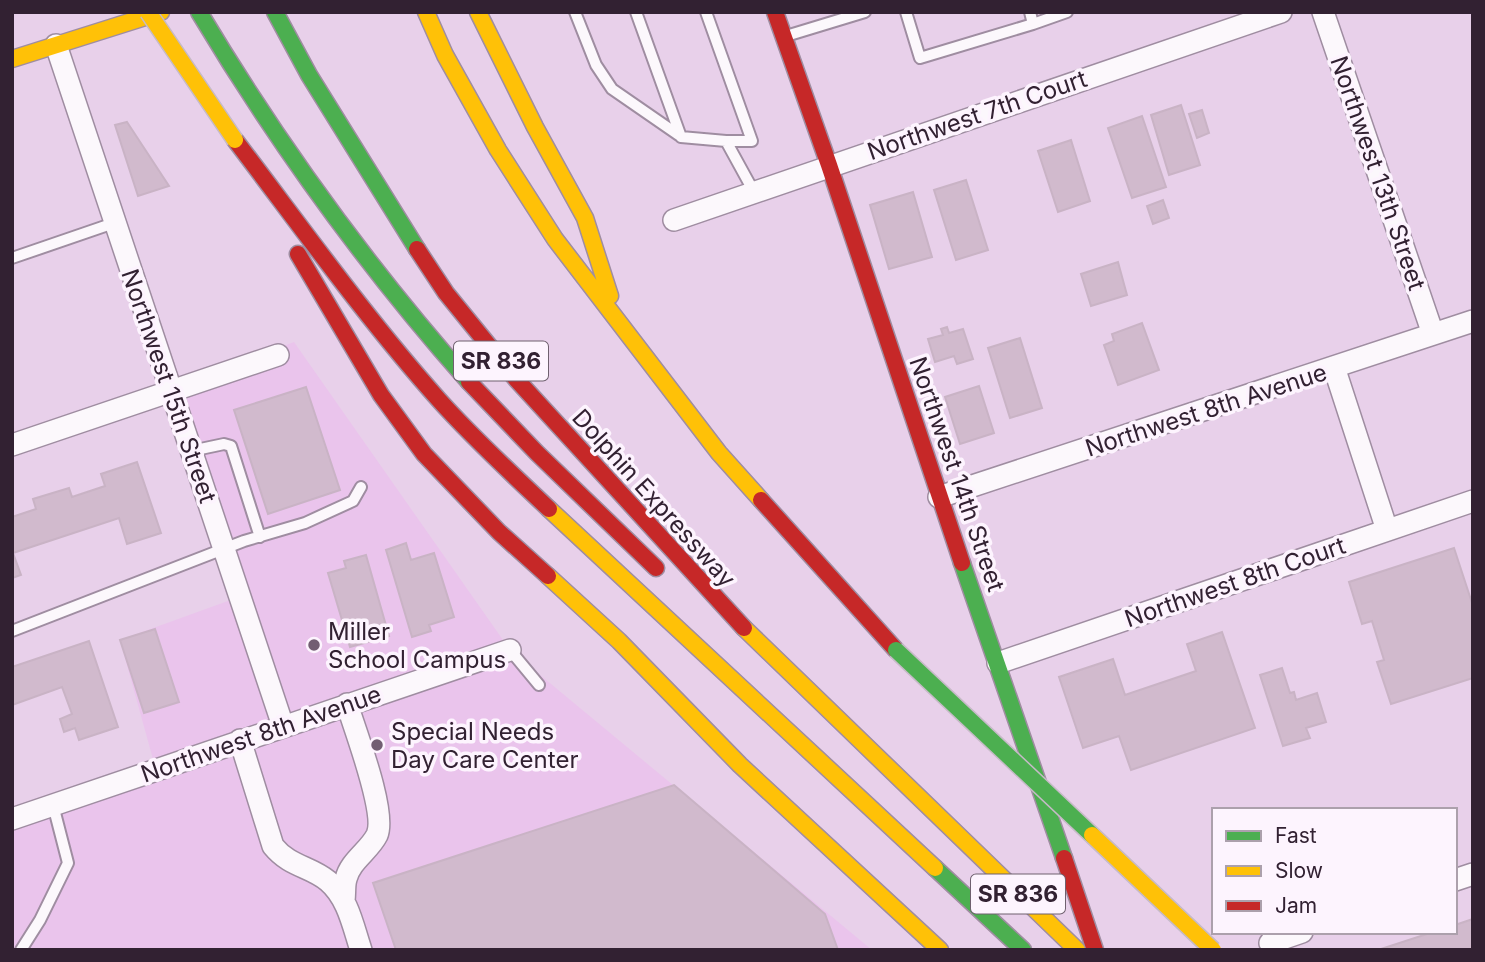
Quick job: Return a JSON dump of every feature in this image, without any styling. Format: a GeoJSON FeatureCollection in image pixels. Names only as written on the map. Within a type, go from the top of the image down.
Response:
{"type":"FeatureCollection","features":[{"type":"Feature","properties":{"kind":"main road"},"geometry":{"type":"LineString","coordinates":[[148,12],[235,140],[379,329],[440,401],[505,468],[1023,950]]}},
{"type":"Feature","properties":{"kind":"main road"},"geometry":{"type":"LineString","coordinates":[[12,59],[161,12]]}},
{"type":"Feature","properties":{"kind":"main road"},"geometry":{"type":"LineString","coordinates":[[199,12],[226,60],[316,194],[402,305],[469,382],[548,465],[666,577]]}},
{"type":"Feature","properties":{"kind":"main road","name":"Dolphin Expressway"},"geometry":{"type":"LineString","coordinates":[[275,12],[309,75],[401,225],[446,293],[516,379],[733,617],[1077,950]]}},
{"type":"Feature","properties":{"kind":"main road"},"geometry":{"type":"LineString","coordinates":[[425,12],[445,55],[498,150],[548,228],[719,453],[896,650],[1213,950]]}},
{"type":"Feature","properties":{"kind":"main road"},"geometry":{"type":"LineString","coordinates":[[478,12],[488,36],[586,218],[617,320]]}},
{"type":"Feature","properties":{"kind":"main road","name":"Northwest 14th Street"},"geometry":{"type":"LineString","coordinates":[[775,12],[1095,950]]}},
{"type":"Feature","properties":{"kind":"main road"},"geometry":{"type":"LineString","coordinates":[[235,140],[320,295],[381,394],[424,454],[499,532],[619,641],[740,765],[940,950]]}},
{"type":"Feature","properties":{"kind":"main road"},"geometry":{"type":"LineString","coordinates":[[697,601],[733,617]]}},
{"type":"Feature","properties":{"kind":"street","name":"Northwest 7th Court"},"geometry":{"type":"LineString","coordinates":[[674,220],[1281,12]]}},
{"type":"Feature","properties":{"kind":"street","name":"Northwest 13th Street"},"geometry":{"type":"LineString","coordinates":[[1323,12],[1433,334]]}},
{"type":"Feature","properties":{"kind":"street","name":"Northwest 15th Street"},"geometry":{"type":"LineString","coordinates":[[56,45],[283,726]]}},
{"type":"Feature","properties":{"kind":"street","name":"Northwest 8th Avenue"},"geometry":{"type":"LineString","coordinates":[[939,497],[1473,321]]}},
{"type":"Feature","properties":{"kind":"street"},"geometry":{"type":"LineString","coordinates":[[12,445],[278,355]]}},
{"type":"Feature","properties":{"kind":"street"},"geometry":{"type":"LineString","coordinates":[[1334,367],[1387,530]]}},
{"type":"Feature","properties":{"kind":"street","name":"Northwest 8th Court"},"geometry":{"type":"LineString","coordinates":[[998,663],[1473,501]]}},
{"type":"Feature","properties":{"kind":"street","name":"Northwest 8th Avenue"},"geometry":{"type":"LineString","coordinates":[[12,819],[510,650]]}},
{"type":"Feature","properties":{"kind":"street"},"geometry":{"type":"LineString","coordinates":[[344,900],[346,878],[354,863],[376,836],[379,826],[372,783],[347,704]]}},
{"type":"Feature","properties":{"kind":"street"},"geometry":{"type":"LineString","coordinates":[[240,740],[273,846],[281,857],[328,881],[344,900],[361,950]]}},
{"type":"Feature","properties":{"kind":"street"},"geometry":{"type":"LineString","coordinates":[[1270,943],[1297,934]]}},
{"type":"Feature","properties":{"kind":"lane"},"geometry":{"type":"LineString","coordinates":[[575,12],[596,65],[612,89],[681,137],[752,141],[706,12]]}},
{"type":"Feature","properties":{"kind":"lane"},"geometry":{"type":"LineString","coordinates":[[636,12],[681,137]]}},
{"type":"Feature","properties":{"kind":"lane"},"geometry":{"type":"LineString","coordinates":[[906,12],[920,58],[1032,18],[1068,12]]}},
{"type":"Feature","properties":{"kind":"lane"},"geometry":{"type":"LineString","coordinates":[[783,37],[858,13]]}},
{"type":"Feature","properties":{"kind":"lane"},"geometry":{"type":"LineString","coordinates":[[726,141],[754,191]]}},
{"type":"Feature","properties":{"kind":"lane"},"geometry":{"type":"LineString","coordinates":[[12,258],[114,223]]}},
{"type":"Feature","properties":{"kind":"lane"},"geometry":{"type":"LineString","coordinates":[[191,451],[224,444],[231,446],[260,537]]}},
{"type":"Feature","properties":{"kind":"lane"},"geometry":{"type":"LineString","coordinates":[[12,631],[223,549],[305,523],[353,501],[361,487]]}},
{"type":"Feature","properties":{"kind":"lane"},"geometry":{"type":"LineString","coordinates":[[510,650],[539,685]]}},
{"type":"Feature","properties":{"kind":"lane"},"geometry":{"type":"LineString","coordinates":[[21,950],[68,863],[53,805]]}},
{"type":"Feature","properties":{"kind":"shaded area","name":"Miller School Campus"},"geometry":{"type":"Polygon","coordinates":[[[294,342],[510,650],[872,950],[12,950],[12,809],[156,770],[120,640],[239,597],[170,390],[294,342]]]}},
{"type":"Feature","properties":{"kind":"building"},"geometry":{"type":"Polygon","coordinates":[[[1181,105],[1200,165],[1169,175],[1151,115],[1181,105]]]}},
{"type":"Feature","properties":{"kind":"building"},"geometry":{"type":"Polygon","coordinates":[[[1202,110],[1209,133],[1197,138],[1189,114],[1202,110]]]}},
{"type":"Feature","properties":{"kind":"building"},"geometry":{"type":"Polygon","coordinates":[[[1142,116],[1166,187],[1132,198],[1108,128],[1142,116]]]}},
{"type":"Feature","properties":{"kind":"building"},"geometry":{"type":"Polygon","coordinates":[[[127,122],[169,186],[138,196],[115,125],[127,122]]]}},
{"type":"Feature","properties":{"kind":"building"},"geometry":{"type":"Polygon","coordinates":[[[1071,140],[1090,201],[1058,212],[1038,151],[1071,140]]]}},
{"type":"Feature","properties":{"kind":"building"},"geometry":{"type":"Polygon","coordinates":[[[966,180],[988,250],[956,260],[934,190],[966,180]]]}},
{"type":"Feature","properties":{"kind":"building"},"geometry":{"type":"Polygon","coordinates":[[[913,192],[932,257],[889,269],[870,205],[913,192]]]}},
{"type":"Feature","properties":{"kind":"building"},"geometry":{"type":"Polygon","coordinates":[[[1163,200],[1169,218],[1153,224],[1147,206],[1163,200]]]}},
{"type":"Feature","properties":{"kind":"building"},"geometry":{"type":"Polygon","coordinates":[[[1118,262],[1127,295],[1091,306],[1081,274],[1118,262]]]}},
{"type":"Feature","properties":{"kind":"building"},"geometry":{"type":"Polygon","coordinates":[[[1142,323],[1159,370],[1118,385],[1104,345],[1114,341],[1112,334],[1142,323]]]}},
{"type":"Feature","properties":{"kind":"building"},"geometry":{"type":"Polygon","coordinates":[[[947,327],[949,333],[963,329],[973,359],[957,364],[954,356],[935,362],[928,339],[943,335],[941,329],[947,327]]]}},
{"type":"Feature","properties":{"kind":"building"},"geometry":{"type":"Polygon","coordinates":[[[1020,338],[1042,408],[1010,418],[988,348],[1020,338]]]}},
{"type":"Feature","properties":{"kind":"building"},"geometry":{"type":"Polygon","coordinates":[[[979,386],[994,433],[960,444],[945,397],[979,386]]]}},
{"type":"Feature","properties":{"kind":"building"},"geometry":{"type":"Polygon","coordinates":[[[306,387],[340,490],[268,514],[234,410],[306,387]]]}},
{"type":"Feature","properties":{"kind":"building"},"geometry":{"type":"Polygon","coordinates":[[[137,462],[161,533],[127,544],[119,518],[13,553],[21,575],[12,578],[12,517],[36,509],[33,499],[69,488],[72,497],[105,486],[101,474],[137,462]]]}},
{"type":"Feature","properties":{"kind":"building"},"geometry":{"type":"Polygon","coordinates":[[[406,543],[411,560],[434,553],[454,617],[429,625],[431,631],[412,637],[386,550],[406,543]]]}},
{"type":"Feature","properties":{"kind":"building"},"geometry":{"type":"Polygon","coordinates":[[[1454,548],[1473,606],[1473,678],[1391,704],[1377,662],[1384,660],[1372,621],[1362,624],[1349,582],[1454,548]]]}},
{"type":"Feature","properties":{"kind":"building"},"geometry":{"type":"Polygon","coordinates":[[[366,555],[389,636],[350,647],[328,573],[346,568],[344,561],[366,555]]]}},
{"type":"Feature","properties":{"kind":"building"},"geometry":{"type":"Polygon","coordinates":[[[155,629],[179,702],[144,713],[120,640],[155,629]]]}},
{"type":"Feature","properties":{"kind":"building"},"geometry":{"type":"Polygon","coordinates":[[[1222,632],[1255,728],[1131,770],[1119,736],[1083,748],[1059,677],[1113,659],[1125,695],[1196,671],[1187,644],[1222,632]]]}},
{"type":"Feature","properties":{"kind":"building"},"geometry":{"type":"Polygon","coordinates":[[[89,641],[118,727],[79,740],[75,728],[64,732],[60,719],[72,714],[62,687],[12,705],[12,667],[89,641]]]}},
{"type":"Feature","properties":{"kind":"building"},"geometry":{"type":"Polygon","coordinates":[[[1282,668],[1290,693],[1294,692],[1296,700],[1317,693],[1326,722],[1306,728],[1310,738],[1283,746],[1260,675],[1282,668]]]}},
{"type":"Feature","properties":{"kind":"building"},"geometry":{"type":"Polygon","coordinates":[[[674,785],[825,914],[838,950],[396,950],[373,883],[674,785]]]}},
{"type":"Feature","properties":{"kind":"building"},"geometry":{"type":"Polygon","coordinates":[[[1473,919],[1473,950],[1378,950],[1427,934],[1457,934],[1457,924],[1473,919]]]}},
{"type":"Feature","properties":{"kind":"traffic: fast"},"geometry":{"type":"LineString","coordinates":[[199,12],[260,109],[325,203],[395,294],[469,382]]}},
{"type":"Feature","properties":{"kind":"traffic: fast"},"geometry":{"type":"LineString","coordinates":[[275,12],[309,75],[417,249]]}},
{"type":"Feature","properties":{"kind":"traffic: fast"},"geometry":{"type":"LineString","coordinates":[[962,563],[1064,858]]}},
{"type":"Feature","properties":{"kind":"traffic: fast"},"geometry":{"type":"LineString","coordinates":[[896,650],[1092,835]]}},
{"type":"Feature","properties":{"kind":"traffic: fast"},"geometry":{"type":"LineString","coordinates":[[935,868],[1023,950]]}},
{"type":"Feature","properties":{"kind":"traffic: slow"},"geometry":{"type":"LineString","coordinates":[[148,12],[235,140]]}},
{"type":"Feature","properties":{"kind":"traffic: slow"},"geometry":{"type":"LineString","coordinates":[[12,59],[161,12]]}},
{"type":"Feature","properties":{"kind":"traffic: slow"},"geometry":{"type":"LineString","coordinates":[[426,12],[445,55],[498,150],[555,239],[719,453],[761,500]]}},
{"type":"Feature","properties":{"kind":"traffic: slow"},"geometry":{"type":"LineString","coordinates":[[478,12],[535,127],[585,218],[610,296]]}},
{"type":"Feature","properties":{"kind":"traffic: slow"},"geometry":{"type":"LineString","coordinates":[[549,509],[935,868]]}},
{"type":"Feature","properties":{"kind":"traffic: slow"},"geometry":{"type":"LineString","coordinates":[[548,576],[619,641],[740,765],[940,950]]}},
{"type":"Feature","properties":{"kind":"traffic: slow"},"geometry":{"type":"LineString","coordinates":[[744,628],[1077,950]]}},
{"type":"Feature","properties":{"kind":"traffic: slow"},"geometry":{"type":"LineString","coordinates":[[1092,835],[1213,950]]}},
{"type":"Feature","properties":{"kind":"traffic: jam"},"geometry":{"type":"LineString","coordinates":[[775,12],[962,563]]}},
{"type":"Feature","properties":{"kind":"traffic: jam"},"geometry":{"type":"LineString","coordinates":[[235,140],[412,369],[466,429],[549,509]]}},
{"type":"Feature","properties":{"kind":"traffic: jam"},"geometry":{"type":"LineString","coordinates":[[417,249],[446,293],[516,379],[744,628]]}},
{"type":"Feature","properties":{"kind":"traffic: jam"},"geometry":{"type":"LineString","coordinates":[[298,254],[381,395],[424,454],[499,532],[548,576]]}},
{"type":"Feature","properties":{"kind":"traffic: jam"},"geometry":{"type":"LineString","coordinates":[[469,382],[537,453],[656,568]]}},
{"type":"Feature","properties":{"kind":"traffic: jam"},"geometry":{"type":"LineString","coordinates":[[761,500],[896,650]]}},
{"type":"Feature","properties":{"kind":"traffic: jam"},"geometry":{"type":"LineString","coordinates":[[1064,858],[1095,950]]}},
{"type":"Feature","properties":{"kind":"place","name":"Miller School Campus"},"geometry":{"type":"Point","coordinates":[314,645]}},
{"type":"Feature","properties":{"kind":"place","name":"Special Needs Day Care Center"},"geometry":{"type":"Point","coordinates":[377,745]}}]}
